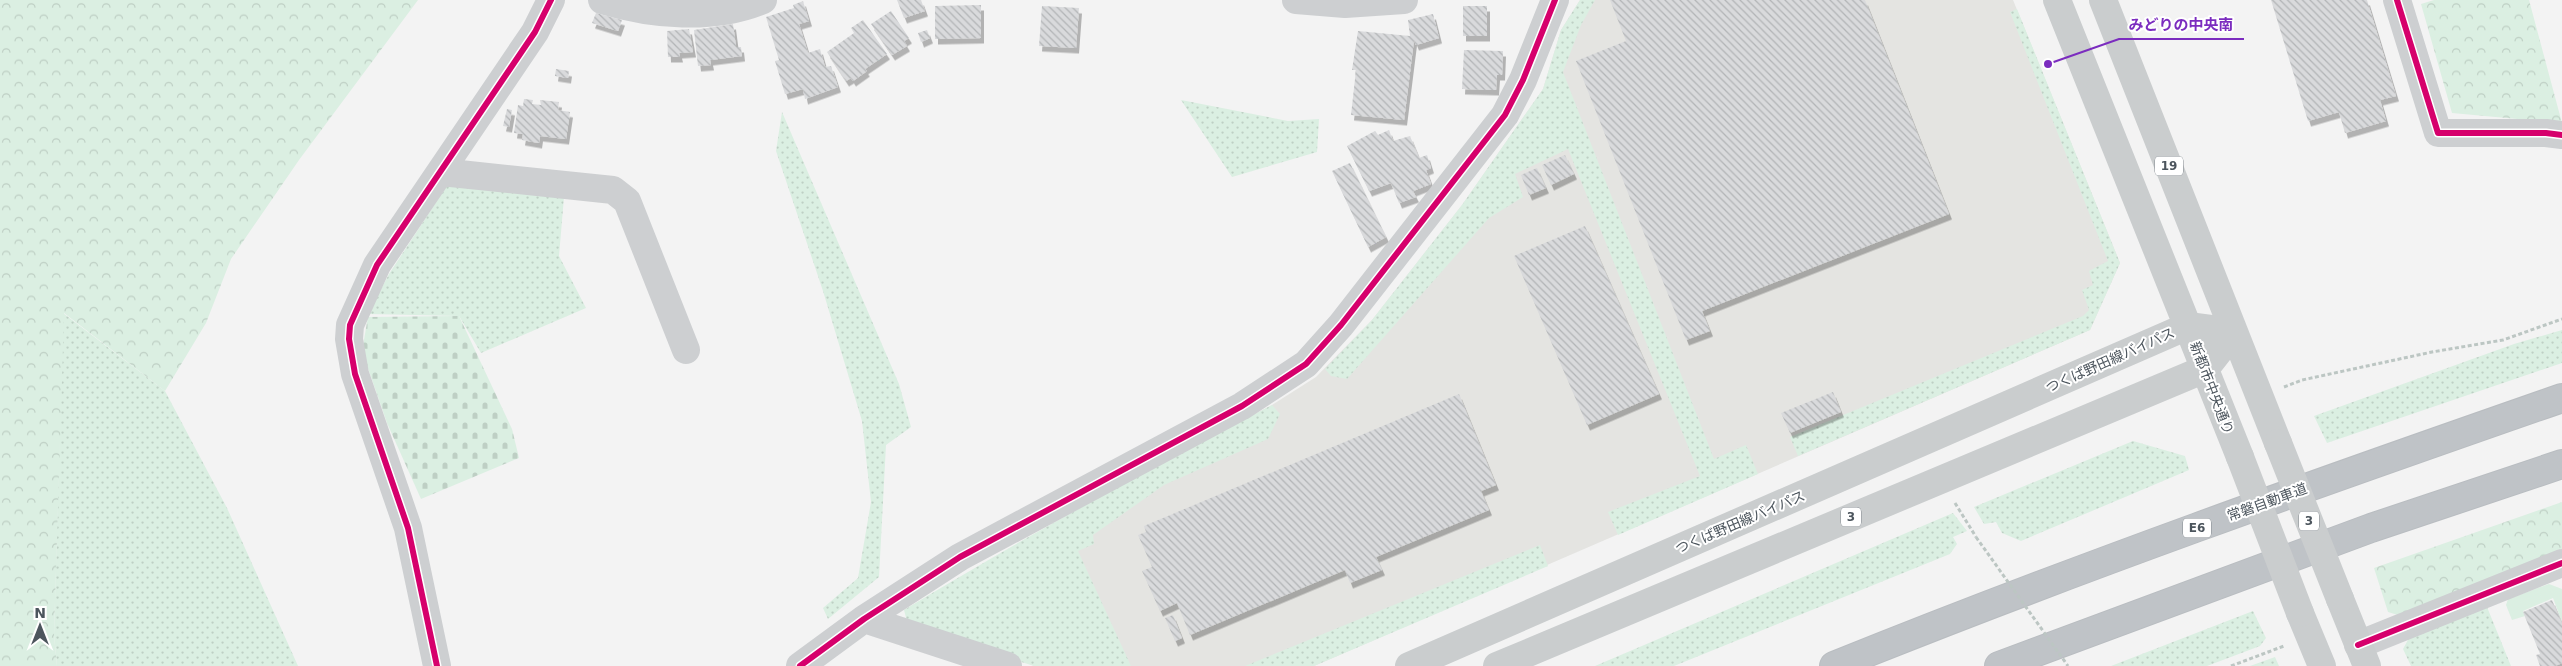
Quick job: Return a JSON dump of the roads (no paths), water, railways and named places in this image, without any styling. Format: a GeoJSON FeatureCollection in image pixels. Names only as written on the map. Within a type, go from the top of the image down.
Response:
{"type":"FeatureCollection","features":[{"type":"Feature","properties":{"kind":"highway","name":"常磐自動車道"},"geometry":{"type":"LineString","coordinates":[[1834,666],[1964,614],[2354,470],[2562,398]]}},
{"type":"Feature","properties":{"kind":"highway"},"geometry":{"type":"LineString","coordinates":[[1999,666],[2371,528],[2562,464]]}},
{"type":"Feature","properties":{"kind":"main road","name":"新都市中央通り"},"geometry":{"type":"LineString","coordinates":[[2057,0],[2322,666]]}},
{"type":"Feature","properties":{"kind":"main road","name":"19"},"geometry":{"type":"LineString","coordinates":[[2103,0],[2234,332]]}},
{"type":"Feature","properties":{"kind":"main road","name":"つくば野田線バイパス"},"geometry":{"type":"LineString","coordinates":[[1409,666],[2188,326],[2234,332]]}},
{"type":"Feature","properties":{"kind":"main road","name":"3"},"geometry":{"type":"LineString","coordinates":[[1497,666],[1658,596],[2205,368],[2234,332],[2362,656]]}},
{"type":"Feature","properties":{"kind":"street"},"geometry":{"type":"LineString","coordinates":[[437,666],[408,528],[356,374],[349,339],[350,325],[377,265],[535,32],[551,0]]}},
{"type":"Feature","properties":{"kind":"street"},"geometry":{"type":"LineString","coordinates":[[602,0],[627,7],[678,14],[722,10],[763,0]]}},
{"type":"Feature","properties":{"kind":"street"},"geometry":{"type":"LineString","coordinates":[[1296,0],[1345,4],[1404,0]]}},
{"type":"Feature","properties":{"kind":"street"},"geometry":{"type":"LineString","coordinates":[[800,666],[864,619],[960,558],[1242,406],[1306,364],[1341,325],[1505,115],[1523,80],[1555,0]]}},
{"type":"Feature","properties":{"kind":"street"},"geometry":{"type":"LineString","coordinates":[[2397,0],[2438,133],[2546,133],[2562,135]]}},
{"type":"Feature","properties":{"kind":"street"},"geometry":{"type":"LineString","coordinates":[[441,172],[613,190],[627,201],[686,350]]}},
{"type":"Feature","properties":{"kind":"street"},"geometry":{"type":"LineString","coordinates":[[2362,656],[2562,562]]}},
{"type":"Feature","properties":{"kind":"street"},"geometry":{"type":"LineString","coordinates":[[864,619],[1008,666]]}},
{"type":"Feature","properties":{"kind":"place","name":"みどりの中央南"},"geometry":{"type":"Point","coordinates":[2048,64]}}]}
